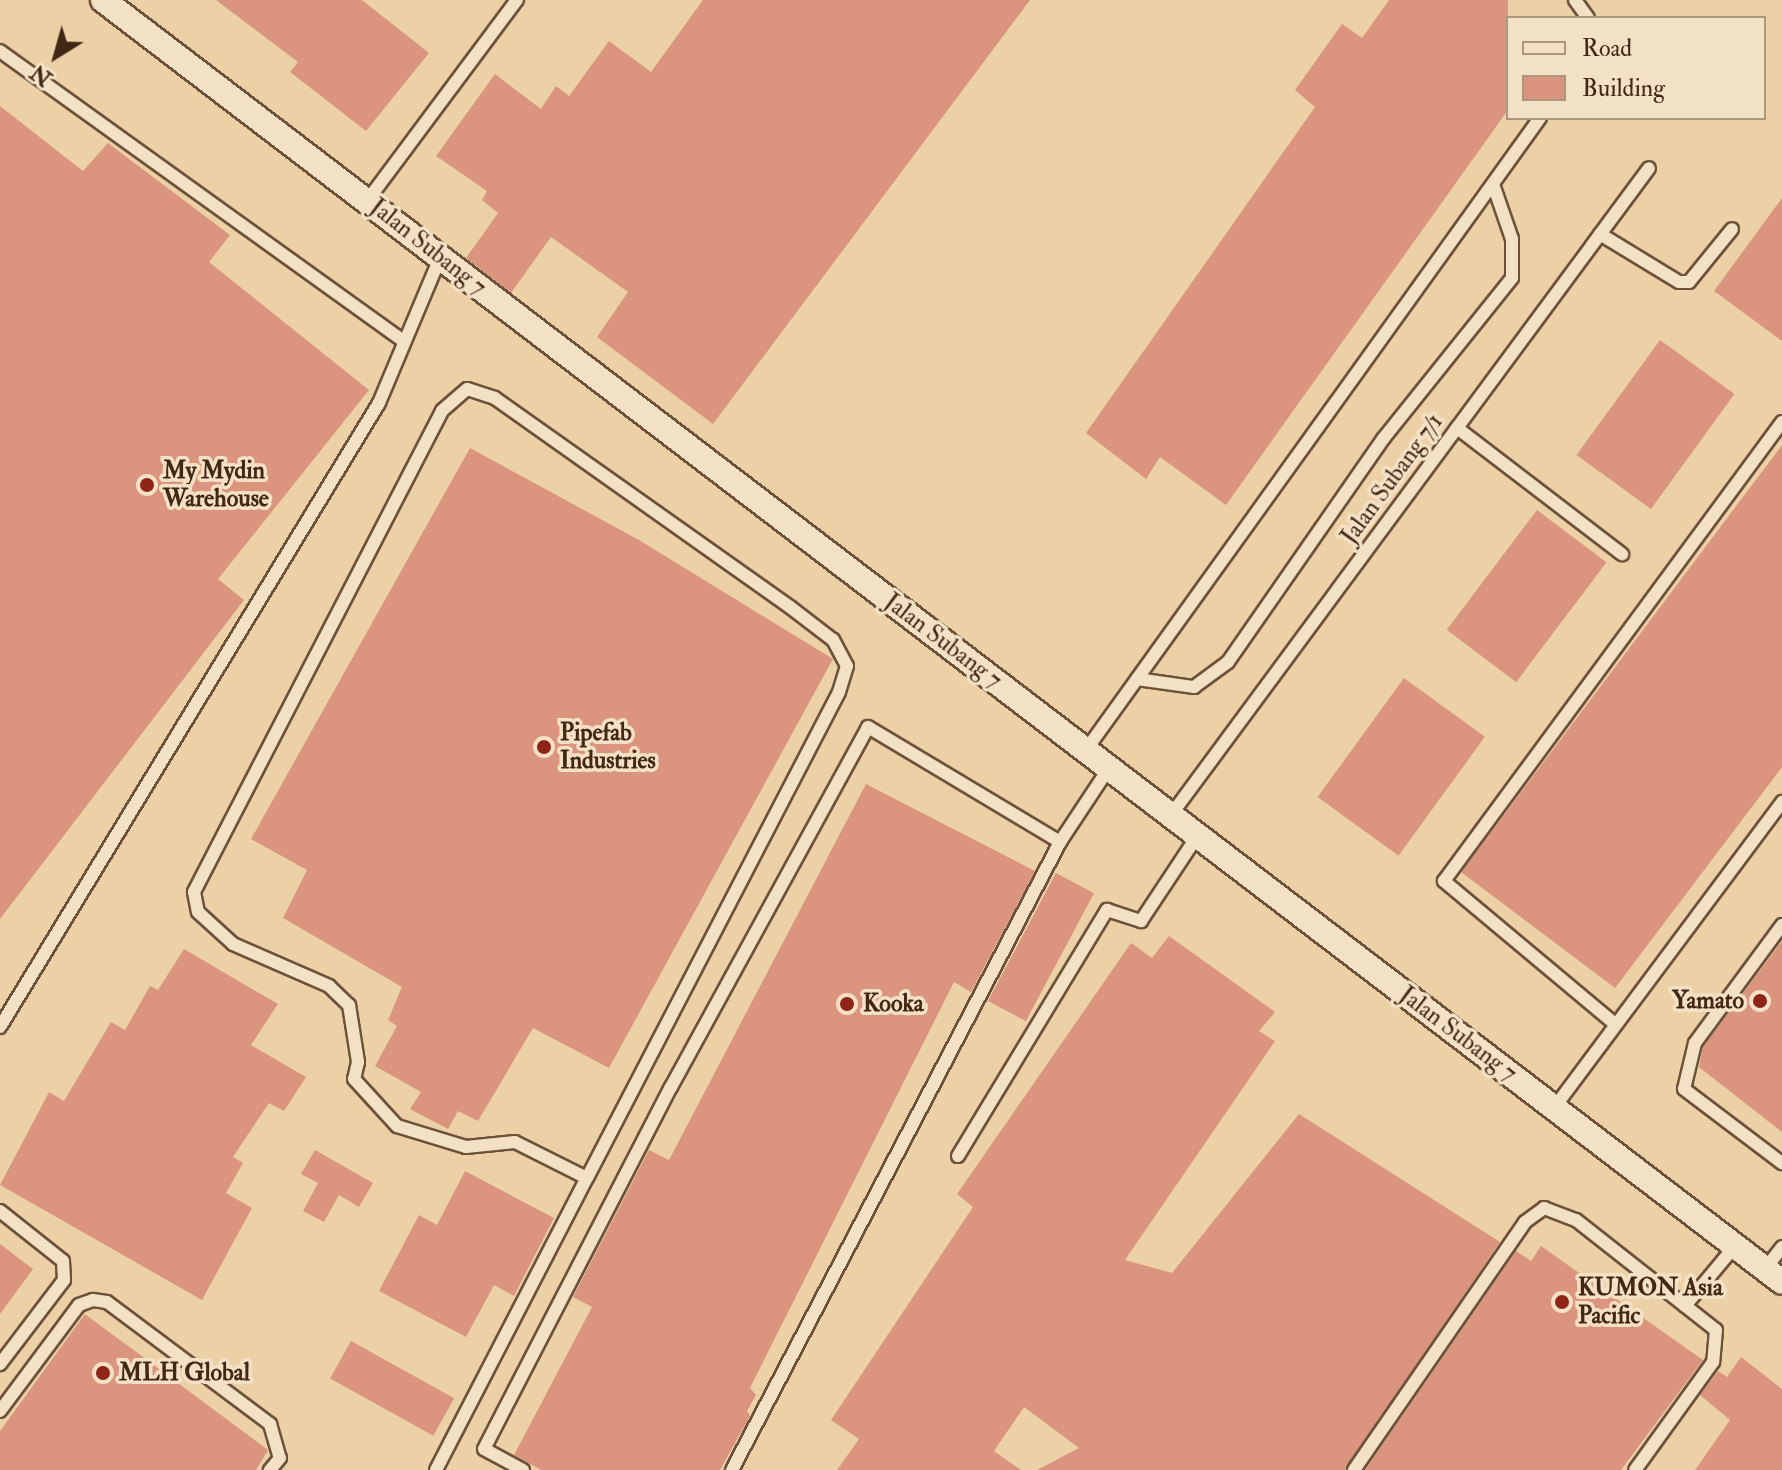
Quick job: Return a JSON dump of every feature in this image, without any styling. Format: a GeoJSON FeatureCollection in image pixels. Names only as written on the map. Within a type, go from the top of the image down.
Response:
{"type":"FeatureCollection","features":[{"type":"Feature","properties":{"kind":"street","name":"Jalan Subang 7"},"geometry":{"type":"LineString","coordinates":[[103,0],[1774,1275]]}},
{"type":"Feature","properties":{"kind":"lane"},"geometry":{"type":"LineString","coordinates":[[367,201],[517,0]]}},
{"type":"Feature","properties":{"kind":"lane"},"geometry":{"type":"LineString","coordinates":[[0,51],[404,341]]}},
{"type":"Feature","properties":{"kind":"lane"},"geometry":{"type":"LineString","coordinates":[[1086,750],[1539,120]]}},
{"type":"Feature","properties":{"kind":"lane","name":"Jalan Subang 7/1"},"geometry":{"type":"LineString","coordinates":[[1171,815],[1649,168]]}},
{"type":"Feature","properties":{"kind":"lane"},"geometry":{"type":"LineString","coordinates":[[1137,679],[1194,687],[1228,662],[1383,439],[1512,278],[1512,239],[1493,184]]}},
{"type":"Feature","properties":{"kind":"lane"},"geometry":{"type":"LineString","coordinates":[[1600,234],[1679,282],[1689,282],[1732,229]]}},
{"type":"Feature","properties":{"kind":"lane"},"geometry":{"type":"LineString","coordinates":[[0,1027],[379,403],[440,258]]}},
{"type":"Feature","properties":{"kind":"lane"},"geometry":{"type":"LineString","coordinates":[[436,1470],[839,692],[847,666],[833,640],[790,607],[495,398],[467,389],[442,411],[194,892],[198,912],[233,944],[329,986],[349,1005],[358,1062],[354,1079],[397,1126],[466,1147],[515,1142],[587,1178]]}},
{"type":"Feature","properties":{"kind":"lane"},"geometry":{"type":"LineString","coordinates":[[1615,1024],[1444,881],[1782,422]]}},
{"type":"Feature","properties":{"kind":"lane"},"geometry":{"type":"LineString","coordinates":[[1457,428],[1566,506],[1622,554]]}},
{"type":"Feature","properties":{"kind":"lane"},"geometry":{"type":"LineString","coordinates":[[523,1470],[484,1449],[671,1087],[868,727],[1060,842]]}},
{"type":"Feature","properties":{"kind":"lane"},"geometry":{"type":"LineString","coordinates":[[732,1470],[1060,842],[1109,768]]}},
{"type":"Feature","properties":{"kind":"lane"},"geometry":{"type":"LineString","coordinates":[[1554,1108],[1782,802]]}},
{"type":"Feature","properties":{"kind":"lane"},"geometry":{"type":"LineString","coordinates":[[958,1156],[1107,910],[1141,921],[1198,835]]}},
{"type":"Feature","properties":{"kind":"lane"},"geometry":{"type":"LineString","coordinates":[[1782,925],[1695,1043],[1684,1089],[1782,1163]]}},
{"type":"Feature","properties":{"kind":"lane"},"geometry":{"type":"LineString","coordinates":[[1354,1470],[1525,1222],[1544,1208],[1576,1220],[1716,1330],[1713,1362],[1635,1470]]}},
{"type":"Feature","properties":{"kind":"lane"},"geometry":{"type":"LineString","coordinates":[[0,1211],[63,1261],[64,1280],[0,1364]]}},
{"type":"Feature","properties":{"kind":"lane"},"geometry":{"type":"LineString","coordinates":[[1685,1306],[1735,1246]]}},
{"type":"Feature","properties":{"kind":"lane"},"geometry":{"type":"LineString","coordinates":[[1774,1275],[1782,1247]]}},
{"type":"Feature","properties":{"kind":"lane"},"geometry":{"type":"LineString","coordinates":[[0,1411],[79,1305],[93,1300],[107,1302],[270,1424],[280,1458],[270,1470]]}},
{"type":"Feature","properties":{"kind":"building"},"geometry":{"type":"Polygon","coordinates":[[[216,0],[362,0],[429,53],[366,131],[290,72],[298,62],[216,0]]]}},
{"type":"Feature","properties":{"kind":"building"},"geometry":{"type":"Polygon","coordinates":[[[703,0],[1030,0],[713,424],[597,337],[628,292],[551,237],[511,293],[466,258],[498,213],[482,200],[487,191],[436,156],[495,74],[541,109],[556,86],[569,96],[609,41],[651,72],[703,0]]]}},
{"type":"Feature","properties":{"kind":"building"},"geometry":{"type":"Polygon","coordinates":[[[1389,0],[1508,0],[1506,113],[1226,505],[1160,457],[1146,479],[1086,433],[1315,107],[1295,90],[1342,24],[1362,38],[1389,0]]]}},
{"type":"Feature","properties":{"kind":"building","name":"My Mydin Warehouse"},"geometry":{"type":"Polygon","coordinates":[[[0,106],[83,171],[108,143],[230,235],[209,262],[369,390],[218,579],[244,600],[0,919],[0,106]]]}},
{"type":"Feature","properties":{"kind":"building"},"geometry":{"type":"Polygon","coordinates":[[[1782,198],[1782,341],[1714,291],[1782,198]]]}},
{"type":"Feature","properties":{"kind":"building"},"geometry":{"type":"Polygon","coordinates":[[[1660,340],[1734,394],[1651,509],[1577,455],[1660,340]]]}},
{"type":"Feature","properties":{"kind":"building"},"geometry":{"type":"Polygon","coordinates":[[[1782,445],[1782,767],[1615,988],[1461,872],[1782,445]]]}},
{"type":"Feature","properties":{"kind":"building","name":"Pipefab Industries"},"geometry":{"type":"Polygon","coordinates":[[[470,448],[639,540],[833,659],[609,1068],[533,1028],[478,1121],[458,1111],[448,1129],[410,1109],[421,1092],[375,1066],[397,1026],[388,1020],[402,987],[283,918],[307,870],[251,839],[470,448]]]}},
{"type":"Feature","properties":{"kind":"building"},"geometry":{"type":"Polygon","coordinates":[[[1537,510],[1606,562],[1516,682],[1447,630],[1537,510]]]}},
{"type":"Feature","properties":{"kind":"building"},"geometry":{"type":"Polygon","coordinates":[[[1404,678],[1485,737],[1398,856],[1318,797],[1404,678]]]}},
{"type":"Feature","properties":{"kind":"building","name":"Kooka"},"geometry":{"type":"Polygon","coordinates":[[[866,784],[1035,871],[971,992],[954,982],[750,1388],[756,1395],[747,1411],[750,1416],[720,1470],[541,1470],[514,1455],[592,1307],[573,1297],[649,1150],[669,1160],[866,784]]]}},
{"type":"Feature","properties":{"kind":"building"},"geometry":{"type":"Polygon","coordinates":[[[1056,873],[1094,893],[1026,1021],[988,1001],[1056,873]]]}},
{"type":"Feature","properties":{"kind":"building"},"geometry":{"type":"Polygon","coordinates":[[[1169,936],[1275,1012],[1259,1031],[1275,1041],[1125,1260],[1172,1273],[1299,1114],[1500,1242],[1345,1470],[1037,1470],[1079,1448],[1024,1407],[994,1451],[1021,1470],[837,1470],[859,1439],[831,1420],[973,1207],[957,1194],[1131,943],[1152,958],[1169,936]]]}},
{"type":"Feature","properties":{"kind":"building","name":"Yamato"},"geometry":{"type":"Polygon","coordinates":[[[1782,941],[1782,1132],[1699,1067],[1703,1047],[1782,941]]]}},
{"type":"Feature","properties":{"kind":"building"},"geometry":{"type":"Polygon","coordinates":[[[184,949],[278,1004],[251,1045],[306,1077],[284,1111],[269,1103],[233,1157],[243,1163],[226,1193],[252,1208],[202,1300],[0,1185],[49,1092],[64,1101],[111,1022],[125,1030],[150,986],[158,990],[184,949]]]}},
{"type":"Feature","properties":{"kind":"building"},"geometry":{"type":"Polygon","coordinates":[[[315,1150],[373,1183],[359,1207],[339,1195],[324,1222],[303,1211],[318,1183],[301,1174],[315,1150]]]}},
{"type":"Feature","properties":{"kind":"building"},"geometry":{"type":"Polygon","coordinates":[[[465,1171],[554,1218],[514,1296],[494,1285],[466,1337],[379,1291],[419,1215],[437,1225],[465,1171]]]}},
{"type":"Feature","properties":{"kind":"building"},"geometry":{"type":"Polygon","coordinates":[[[0,1244],[33,1269],[0,1314],[0,1244]]]}},
{"type":"Feature","properties":{"kind":"building","name":"KUMON Asia Pacific"},"geometry":{"type":"Polygon","coordinates":[[[1541,1246],[1703,1360],[1621,1470],[1365,1470],[1516,1251],[1531,1261],[1541,1246]]]}},
{"type":"Feature","properties":{"kind":"building","name":"MLH Global"},"geometry":{"type":"Polygon","coordinates":[[[85,1314],[268,1450],[256,1470],[0,1470],[0,1431],[85,1314]]]}},
{"type":"Feature","properties":{"kind":"building"},"geometry":{"type":"Polygon","coordinates":[[[351,1341],[454,1398],[433,1436],[330,1379],[351,1341]]]}},
{"type":"Feature","properties":{"kind":"building"},"geometry":{"type":"Polygon","coordinates":[[[1741,1357],[1782,1389],[1782,1470],[1695,1470],[1730,1420],[1700,1395],[1718,1371],[1727,1377],[1741,1357]]]}},
{"type":"Feature","properties":{"kind":"place","name":"My Mydin Warehouse"},"geometry":{"type":"Point","coordinates":[147,485]}},
{"type":"Feature","properties":{"kind":"place","name":"Pipefab Industries"},"geometry":{"type":"Point","coordinates":[544,747]}},
{"type":"Feature","properties":{"kind":"place","name":"Yamato"},"geometry":{"type":"Point","coordinates":[1760,1001]}},
{"type":"Feature","properties":{"kind":"place","name":"Kooka"},"geometry":{"type":"Point","coordinates":[847,1004]}},
{"type":"Feature","properties":{"kind":"place","name":"KUMON Asia Pacific"},"geometry":{"type":"Point","coordinates":[1562,1302]}},
{"type":"Feature","properties":{"kind":"place","name":"MLH Global"},"geometry":{"type":"Point","coordinates":[103,1373]}}]}
